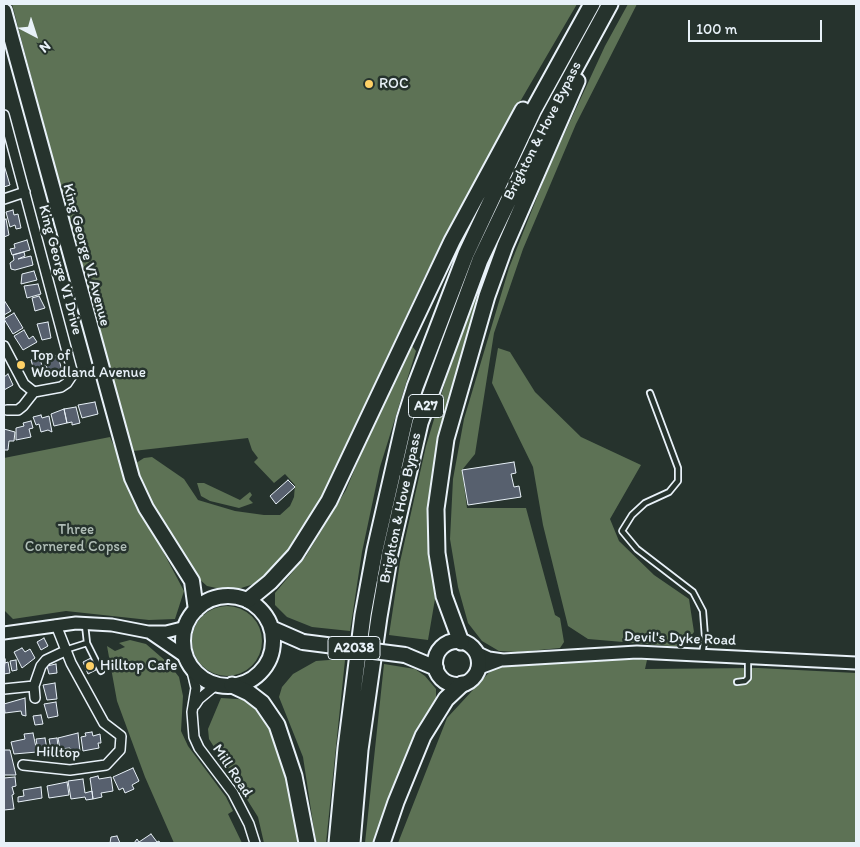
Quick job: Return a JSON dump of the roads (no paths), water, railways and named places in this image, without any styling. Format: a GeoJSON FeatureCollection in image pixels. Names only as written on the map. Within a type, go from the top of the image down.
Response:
{"type":"FeatureCollection","features":[{"type":"Feature","properties":{"kind":"highway","name":"Brighton & Hove Bypass"},"geometry":{"type":"LineString","coordinates":[[337,843],[348,729],[363,615],[377,540],[405,419],[415,387],[466,254],[533,111],[592,4]]}},
{"type":"Feature","properties":{"kind":"highway","name":"Brighton & Hove Bypass"},"geometry":{"type":"LineString","coordinates":[[352,843],[360,750],[379,617],[392,544],[420,423],[480,260],[544,126],[610,4]]}},
{"type":"Feature","properties":{"kind":"highway","name":"A27"},"geometry":{"type":"LineString","coordinates":[[461,642],[444,596],[437,553],[436,509],[446,439],[471,348],[502,255],[610,4]]}},
{"type":"Feature","properties":{"kind":"highway","name":"A27"},"geometry":{"type":"LineString","coordinates":[[248,600],[282,570],[299,550],[319,520],[340,480],[402,345],[464,218],[525,107],[565,51]]}},
{"type":"Feature","properties":{"kind":"highway"},"geometry":{"type":"LineString","coordinates":[[382,843],[396,802],[423,736],[446,699],[462,684]]}},
{"type":"Feature","properties":{"kind":"highway"},"geometry":{"type":"LineString","coordinates":[[224,685],[249,693],[262,703],[277,725],[294,776],[307,843]]}},
{"type":"Feature","properties":{"kind":"main road","name":"King George VI Avenue"},"geometry":{"type":"LineString","coordinates":[[4,10],[132,478],[146,508],[192,581],[196,610]]}},
{"type":"Feature","properties":{"kind":"main road","name":"King George VI Avenue"},"geometry":{"type":"LineString","coordinates":[[192,581],[218,597]]}},
{"type":"Feature","properties":{"kind":"main road"},"geometry":{"type":"LineString","coordinates":[[233,596],[248,600],[266,616],[271,628],[273,641],[271,654],[265,666],[256,676],[245,682],[224,685],[197,672],[188,660],[184,637],[186,627],[196,610],[206,602],[218,597],[233,596]]}},
{"type":"Feature","properties":{"kind":"main road","name":"A2038"},"geometry":{"type":"LineString","coordinates":[[271,628],[304,642],[405,654],[429,655],[438,652]]}},
{"type":"Feature","properties":{"kind":"main road","name":"A2038"},"geometry":{"type":"LineString","coordinates":[[271,654],[282,648],[304,642]]}},
{"type":"Feature","properties":{"kind":"main road"},"geometry":{"type":"LineString","coordinates":[[461,642],[467,644],[476,652],[478,670],[469,681],[462,684],[448,683],[438,674],[436,668],[438,652],[448,643],[461,642]]}},
{"type":"Feature","properties":{"kind":"main road","name":"A2038"},"geometry":{"type":"LineString","coordinates":[[405,654],[436,668]]}},
{"type":"Feature","properties":{"kind":"street","name":"King George VI Drive"},"geometry":{"type":"LineString","coordinates":[[4,115],[73,369],[67,383],[52,390],[34,392]]}},
{"type":"Feature","properties":{"kind":"street","name":"King George VI Drive"},"geometry":{"type":"LineString","coordinates":[[4,199],[25,192]]}},
{"type":"Feature","properties":{"kind":"street"},"geometry":{"type":"LineString","coordinates":[[4,346],[24,384],[34,392],[18,410],[7,410]]}},
{"type":"Feature","properties":{"kind":"street"},"geometry":{"type":"LineString","coordinates":[[4,633],[56,625],[85,624],[112,625],[148,632],[166,632],[186,627]]}},
{"type":"Feature","properties":{"kind":"street","name":"Hilltop"},"geometry":{"type":"LineString","coordinates":[[23,765],[70,770],[106,765],[120,750],[121,736],[104,724],[65,650],[56,625]]}},
{"type":"Feature","properties":{"kind":"street"},"geometry":{"type":"LineString","coordinates":[[148,632],[188,660]]}},
{"type":"Feature","properties":{"kind":"street"},"geometry":{"type":"LineString","coordinates":[[36,698],[34,686],[37,674],[46,660],[65,650]]}},
{"type":"Feature","properties":{"kind":"street","name":"Devil's Dyke Road"},"geometry":{"type":"LineString","coordinates":[[476,652],[489,658],[503,660],[637,652],[856,663]]}},
{"type":"Feature","properties":{"kind":"street","name":"Mill Road"},"geometry":{"type":"LineString","coordinates":[[188,660],[196,688],[192,712],[197,742],[233,793],[249,824],[255,843]]}},
{"type":"Feature","properties":{"kind":"street","name":"Devil's Dyke Road"},"geometry":{"type":"LineString","coordinates":[[478,670],[503,660]]}},
{"type":"Feature","properties":{"kind":"street"},"geometry":{"type":"LineString","coordinates":[[192,712],[199,699],[224,685]]}},
{"type":"Feature","properties":{"kind":"street"},"geometry":{"type":"LineString","coordinates":[[4,689],[34,686]]}},
{"type":"Feature","properties":{"kind":"lane"},"geometry":{"type":"LineString","coordinates":[[650,393],[678,468],[678,482],[669,492],[645,503],[632,515],[622,532],[637,548],[693,592],[703,611],[706,637],[702,656]]}},
{"type":"Feature","properties":{"kind":"lane"},"geometry":{"type":"LineString","coordinates":[[85,624],[87,643],[101,671]]}},
{"type":"Feature","properties":{"kind":"lane"},"geometry":{"type":"LineString","coordinates":[[65,650],[87,643]]}},
{"type":"Feature","properties":{"kind":"lane"},"geometry":{"type":"LineString","coordinates":[[738,682],[745,681],[748,678],[748,657]]}},
{"type":"Feature","properties":{"kind":"place","name":"ROC"},"geometry":{"type":"Point","coordinates":[369,84]}},
{"type":"Feature","properties":{"kind":"place","name":"Top of Woodland Avenue"},"geometry":{"type":"Point","coordinates":[21,365]}},
{"type":"Feature","properties":{"kind":"place","name":"Hilltop Cafe"},"geometry":{"type":"Point","coordinates":[90,666]}},
{"type":"Feature","properties":{"kind":"park label","name":"Three Cornered Copse"},"geometry":{"type":"Point","coordinates":[76,538]}}]}
